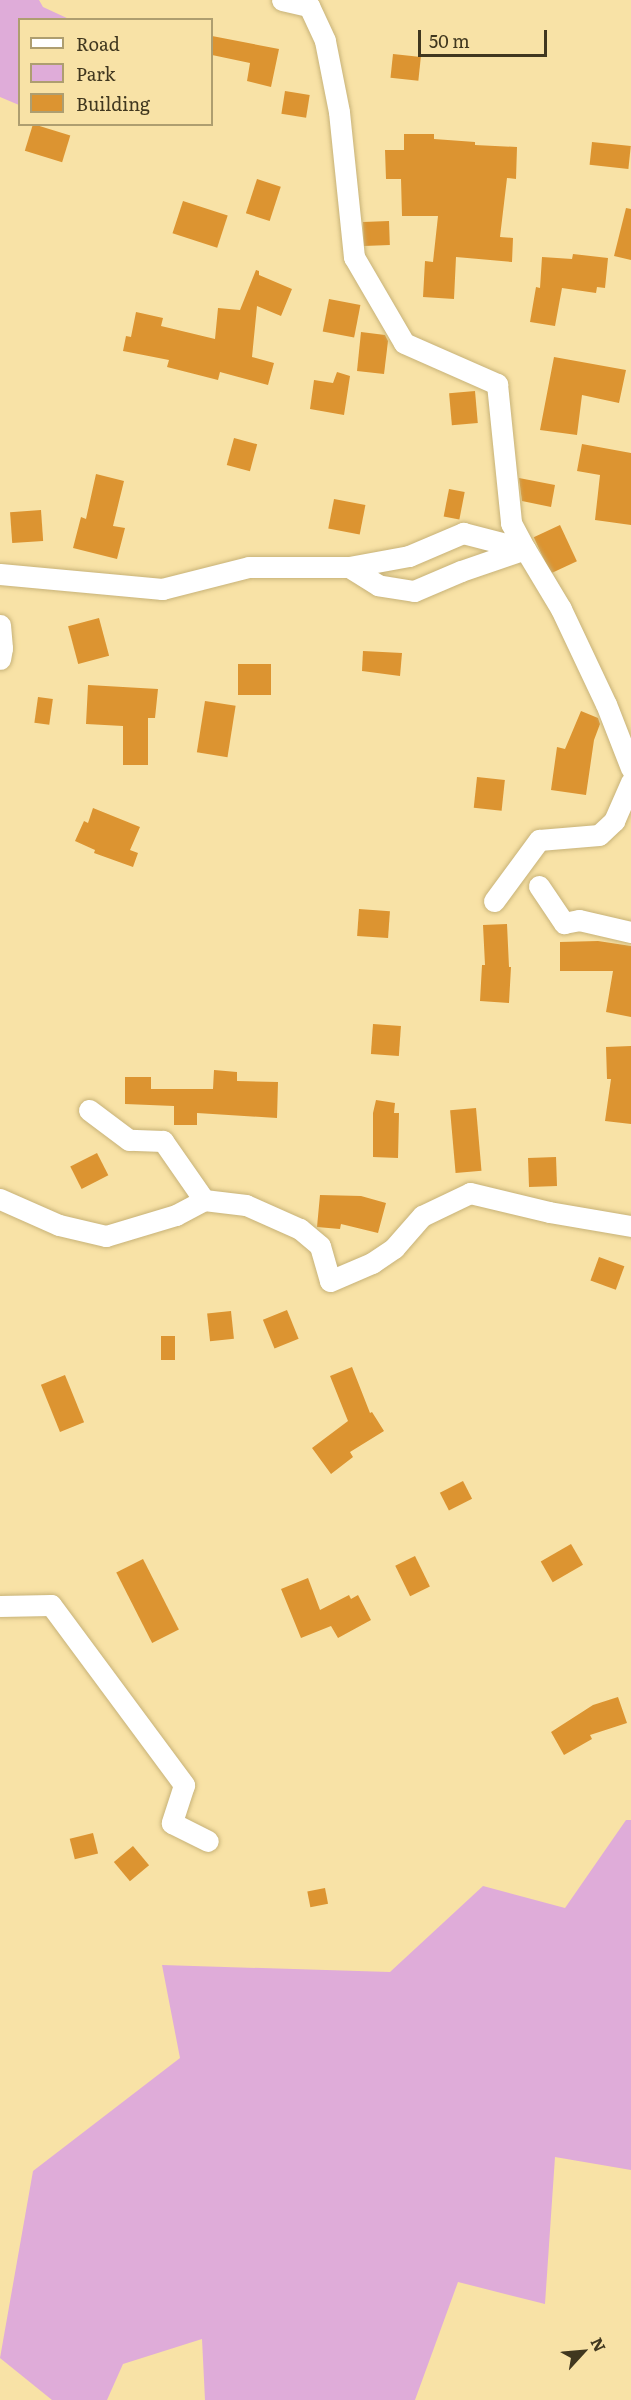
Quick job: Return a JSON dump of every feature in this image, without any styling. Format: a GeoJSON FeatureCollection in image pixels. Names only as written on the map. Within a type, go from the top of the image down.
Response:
{"type":"FeatureCollection","features":[{"type":"Feature","properties":{"kind":"street"},"geometry":{"type":"LineString","coordinates":[[282,0],[309,6],[325,41],[339,112],[354,257],[404,343],[497,384],[511,524],[566,619],[606,704],[631,768]]}},
{"type":"Feature","properties":{"kind":"street"},"geometry":{"type":"LineString","coordinates":[[0,574],[162,589],[249,567],[349,567],[409,556],[463,533],[525,549]]}},
{"type":"Feature","properties":{"kind":"street"},"geometry":{"type":"LineString","coordinates":[[349,567],[378,585],[414,591],[525,549]]}},
{"type":"Feature","properties":{"kind":"street"},"geometry":{"type":"LineString","coordinates":[[0,626],[2,648],[0,658]]}},
{"type":"Feature","properties":{"kind":"street"},"geometry":{"type":"LineString","coordinates":[[494,901],[539,840],[599,835],[614,821],[631,782]]}},
{"type":"Feature","properties":{"kind":"street"},"geometry":{"type":"LineString","coordinates":[[539,886],[564,923],[579,920],[631,932]]}},
{"type":"Feature","properties":{"kind":"street"},"geometry":{"type":"LineString","coordinates":[[89,1110],[129,1140],[163,1142],[204,1200]]}},
{"type":"Feature","properties":{"kind":"street"},"geometry":{"type":"LineString","coordinates":[[0,1199],[59,1225],[106,1236],[176,1215],[204,1200],[246,1205],[300,1228],[320,1246],[330,1281],[372,1263],[394,1248],[422,1216],[470,1193],[549,1212],[631,1226]]}},
{"type":"Feature","properties":{"kind":"street"},"geometry":{"type":"LineString","coordinates":[[0,1606],[51,1605],[184,1785],[172,1823],[208,1841]]}},
{"type":"Feature","properties":{"kind":"green space"},"geometry":{"type":"Polygon","coordinates":[[[0,0],[39,0],[43,7],[67,18],[18,18],[18,105],[0,97],[0,0]]]}},
{"type":"Feature","properties":{"kind":"green space"},"geometry":{"type":"Polygon","coordinates":[[[626,1820],[631,1820],[631,2170],[555,2157],[545,2304],[458,2282],[415,2400],[205,2400],[202,2339],[123,2364],[107,2400],[52,2400],[0,2358],[33,2171],[180,2058],[162,1965],[390,1972],[483,1886],[565,1908],[626,1820]]]}},
{"type":"Feature","properties":{"kind":"building"},"geometry":{"type":"Polygon","coordinates":[[[213,36],[279,49],[271,87],[247,81],[250,63],[213,55],[213,36]]]}},
{"type":"Feature","properties":{"kind":"building"},"geometry":{"type":"Polygon","coordinates":[[[393,54],[421,57],[418,81],[390,78],[393,54]]]}},
{"type":"Feature","properties":{"kind":"building"},"geometry":{"type":"Polygon","coordinates":[[[285,91],[310,95],[306,118],[281,114],[285,91]]]}},
{"type":"Feature","properties":{"kind":"building"},"geometry":{"type":"Polygon","coordinates":[[[32,126],[70,135],[62,162],[25,151],[32,126]]]}},
{"type":"Feature","properties":{"kind":"building"},"geometry":{"type":"Polygon","coordinates":[[[404,134],[434,134],[434,139],[475,142],[475,145],[517,147],[516,179],[507,178],[500,237],[513,238],[512,262],[456,257],[454,299],[423,297],[425,261],[433,262],[438,216],[402,216],[401,179],[386,179],[385,150],[404,150],[404,134]]]}},
{"type":"Feature","properties":{"kind":"building"},"geometry":{"type":"Polygon","coordinates":[[[592,142],[631,146],[628,169],[590,165],[592,142]]]}},
{"type":"Feature","properties":{"kind":"building"},"geometry":{"type":"Polygon","coordinates":[[[257,179],[281,187],[270,221],[246,213],[257,179]]]}},
{"type":"Feature","properties":{"kind":"building"},"geometry":{"type":"Polygon","coordinates":[[[183,201],[228,216],[217,248],[172,233],[183,201]]]}},
{"type":"Feature","properties":{"kind":"building"},"geometry":{"type":"Polygon","coordinates":[[[626,208],[631,209],[631,260],[614,256],[626,208]]]}},
{"type":"Feature","properties":{"kind":"building"},"geometry":{"type":"Polygon","coordinates":[[[389,221],[390,245],[364,246],[363,222],[389,221]]]}},
{"type":"Feature","properties":{"kind":"building"},"geometry":{"type":"Polygon","coordinates":[[[573,254],[608,258],[605,288],[597,287],[596,293],[562,288],[555,326],[530,322],[536,287],[540,288],[542,257],[572,259],[573,254]]]}},
{"type":"Feature","properties":{"kind":"building"},"geometry":{"type":"Polygon","coordinates":[[[256,270],[259,271],[259,275],[292,289],[281,316],[257,306],[252,357],[274,363],[268,385],[220,372],[218,380],[167,367],[169,360],[123,351],[126,336],[131,337],[136,312],[163,318],[161,326],[215,339],[218,308],[240,310],[256,270]]]}},
{"type":"Feature","properties":{"kind":"building"},"geometry":{"type":"Polygon","coordinates":[[[329,299],[360,305],[354,337],[323,331],[329,299]]]}},
{"type":"Feature","properties":{"kind":"building"},"geometry":{"type":"Polygon","coordinates":[[[361,332],[385,335],[388,341],[384,374],[357,371],[361,332]]]}},
{"type":"Feature","properties":{"kind":"building"},"geometry":{"type":"Polygon","coordinates":[[[554,357],[626,370],[619,403],[582,395],[577,435],[540,430],[554,357]]]}},
{"type":"Feature","properties":{"kind":"building"},"geometry":{"type":"Polygon","coordinates":[[[337,372],[350,376],[344,415],[310,409],[314,380],[333,383],[337,372]]]}},
{"type":"Feature","properties":{"kind":"building"},"geometry":{"type":"Polygon","coordinates":[[[475,391],[478,423],[452,425],[449,393],[475,391]]]}},
{"type":"Feature","properties":{"kind":"building"},"geometry":{"type":"Polygon","coordinates":[[[234,438],[257,444],[250,471],[227,465],[234,438]]]}},
{"type":"Feature","properties":{"kind":"building"},"geometry":{"type":"Polygon","coordinates":[[[582,444],[631,453],[631,525],[595,520],[600,475],[577,471],[582,444]]]}},
{"type":"Feature","properties":{"kind":"building"},"geometry":{"type":"Polygon","coordinates":[[[96,474],[124,481],[113,526],[125,528],[117,559],[73,548],[81,517],[86,519],[96,474]]]}},
{"type":"Feature","properties":{"kind":"building"},"geometry":{"type":"Polygon","coordinates":[[[519,478],[555,485],[551,507],[522,501],[519,478]]]}},
{"type":"Feature","properties":{"kind":"building"},"geometry":{"type":"Polygon","coordinates":[[[449,489],[465,492],[459,520],[444,516],[449,489]]]}},
{"type":"Feature","properties":{"kind":"building"},"geometry":{"type":"Polygon","coordinates":[[[334,499],[365,505],[360,535],[328,528],[334,499]]]}},
{"type":"Feature","properties":{"kind":"building"},"geometry":{"type":"Polygon","coordinates":[[[41,510],[43,541],[12,543],[10,512],[41,510]]]}},
{"type":"Feature","properties":{"kind":"building"},"geometry":{"type":"Polygon","coordinates":[[[560,525],[577,561],[551,574],[534,537],[560,525]]]}},
{"type":"Feature","properties":{"kind":"building"},"geometry":{"type":"Polygon","coordinates":[[[99,618],[109,656],[78,664],[68,626],[99,618]]]}},
{"type":"Feature","properties":{"kind":"building"},"geometry":{"type":"Polygon","coordinates":[[[363,651],[402,653],[400,676],[362,671],[363,651]]]}},
{"type":"Feature","properties":{"kind":"building"},"geometry":{"type":"Polygon","coordinates":[[[238,664],[271,664],[271,695],[238,695],[238,664]]]}},
{"type":"Feature","properties":{"kind":"building"},"geometry":{"type":"Polygon","coordinates":[[[88,685],[158,689],[155,718],[148,718],[148,765],[123,765],[123,726],[86,724],[88,685]]]}},
{"type":"Feature","properties":{"kind":"building"},"geometry":{"type":"Polygon","coordinates":[[[38,697],[53,699],[49,725],[34,723],[38,697]]]}},
{"type":"Feature","properties":{"kind":"building"},"geometry":{"type":"Polygon","coordinates":[[[205,701],[236,706],[227,757],[197,752],[205,701]]]}},
{"type":"Feature","properties":{"kind":"building"},"geometry":{"type":"Polygon","coordinates":[[[581,711],[598,718],[600,724],[594,740],[586,795],[551,790],[557,747],[565,749],[581,711]]]}},
{"type":"Feature","properties":{"kind":"building"},"geometry":{"type":"Polygon","coordinates":[[[477,777],[505,780],[502,811],[474,808],[477,777]]]}},
{"type":"Feature","properties":{"kind":"building"},"geometry":{"type":"Polygon","coordinates":[[[93,808],[140,827],[130,850],[138,853],[133,867],[94,853],[95,850],[75,841],[84,821],[88,823],[93,808]]]}},
{"type":"Feature","properties":{"kind":"building"},"geometry":{"type":"Polygon","coordinates":[[[359,909],[390,911],[388,938],[357,936],[359,909]]]}},
{"type":"Feature","properties":{"kind":"building"},"geometry":{"type":"Polygon","coordinates":[[[507,924],[509,967],[511,967],[509,1003],[480,1001],[482,965],[485,965],[483,925],[507,924]]]}},
{"type":"Feature","properties":{"kind":"building"},"geometry":{"type":"Polygon","coordinates":[[[598,941],[631,946],[631,1017],[606,1012],[613,971],[560,971],[560,942],[598,941]]]}},
{"type":"Feature","properties":{"kind":"building"},"geometry":{"type":"Polygon","coordinates":[[[373,1024],[401,1026],[399,1056],[371,1054],[373,1024]]]}},
{"type":"Feature","properties":{"kind":"building"},"geometry":{"type":"Polygon","coordinates":[[[631,1046],[631,1124],[605,1121],[611,1079],[607,1079],[606,1047],[631,1046]]]}},
{"type":"Feature","properties":{"kind":"building"},"geometry":{"type":"Polygon","coordinates":[[[214,1070],[237,1072],[237,1081],[278,1082],[277,1118],[197,1113],[197,1125],[174,1125],[174,1106],[125,1104],[125,1077],[151,1077],[151,1089],[213,1089],[214,1070]]]}},
{"type":"Feature","properties":{"kind":"building"},"geometry":{"type":"Polygon","coordinates":[[[376,1100],[395,1103],[394,1113],[399,1113],[398,1158],[373,1157],[373,1113],[376,1100]]]}},
{"type":"Feature","properties":{"kind":"building"},"geometry":{"type":"Polygon","coordinates":[[[476,1108],[481,1171],[456,1173],[450,1110],[476,1108]]]}},
{"type":"Feature","properties":{"kind":"building"},"geometry":{"type":"Polygon","coordinates":[[[97,1153],[108,1175],[82,1189],[70,1167],[97,1153]]]}},
{"type":"Feature","properties":{"kind":"building"},"geometry":{"type":"Polygon","coordinates":[[[556,1157],[557,1186],[529,1187],[528,1158],[556,1157]]]}},
{"type":"Feature","properties":{"kind":"building"},"geometry":{"type":"Polygon","coordinates":[[[320,1195],[361,1196],[386,1203],[378,1233],[341,1224],[340,1229],[317,1227],[320,1195]]]}},
{"type":"Feature","properties":{"kind":"building"},"geometry":{"type":"Polygon","coordinates":[[[599,1257],[624,1266],[616,1290],[590,1280],[599,1257]]]}},
{"type":"Feature","properties":{"kind":"building"},"geometry":{"type":"Polygon","coordinates":[[[287,1310],[299,1339],[275,1348],[263,1320],[287,1310]]]}},
{"type":"Feature","properties":{"kind":"building"},"geometry":{"type":"Polygon","coordinates":[[[231,1311],[234,1339],[210,1341],[207,1314],[231,1311]]]}},
{"type":"Feature","properties":{"kind":"building"},"geometry":{"type":"Polygon","coordinates":[[[161,1336],[175,1336],[175,1360],[161,1360],[161,1336]]]}},
{"type":"Feature","properties":{"kind":"building"},"geometry":{"type":"Polygon","coordinates":[[[352,1367],[370,1413],[372,1412],[384,1431],[350,1452],[353,1457],[331,1474],[312,1448],[348,1421],[330,1376],[352,1367]]]}},
{"type":"Feature","properties":{"kind":"building"},"geometry":{"type":"Polygon","coordinates":[[[65,1375],[84,1422],[60,1432],[41,1385],[65,1375]]]}},
{"type":"Feature","properties":{"kind":"building"},"geometry":{"type":"Polygon","coordinates":[[[463,1481],[472,1499],[449,1511],[440,1493],[463,1481]]]}},
{"type":"Feature","properties":{"kind":"building"},"geometry":{"type":"Polygon","coordinates":[[[571,1544],[583,1565],[553,1582],[541,1562],[571,1544]]]}},
{"type":"Feature","properties":{"kind":"building"},"geometry":{"type":"Polygon","coordinates":[[[415,1556],[430,1587],[410,1596],[395,1566],[415,1556]]]}},
{"type":"Feature","properties":{"kind":"building"},"geometry":{"type":"Polygon","coordinates":[[[143,1559],[179,1629],[152,1643],[116,1573],[143,1559]]]}},
{"type":"Feature","properties":{"kind":"building"},"geometry":{"type":"Polygon","coordinates":[[[308,1578],[320,1610],[349,1595],[351,1599],[358,1595],[371,1620],[338,1638],[331,1626],[301,1638],[281,1589],[308,1578]]]}},
{"type":"Feature","properties":{"kind":"building"},"geometry":{"type":"Polygon","coordinates":[[[618,1697],[627,1723],[590,1735],[592,1739],[564,1755],[551,1732],[593,1705],[618,1697]]]}},
{"type":"Feature","properties":{"kind":"building"},"geometry":{"type":"Polygon","coordinates":[[[93,1833],[98,1853],[75,1859],[70,1839],[93,1833]]]}},
{"type":"Feature","properties":{"kind":"building"},"geometry":{"type":"Polygon","coordinates":[[[133,1846],[149,1865],[130,1881],[114,1862],[133,1846]]]}},
{"type":"Feature","properties":{"kind":"building"},"geometry":{"type":"Polygon","coordinates":[[[325,1888],[328,1904],[310,1907],[307,1891],[325,1888]]]}}]}
